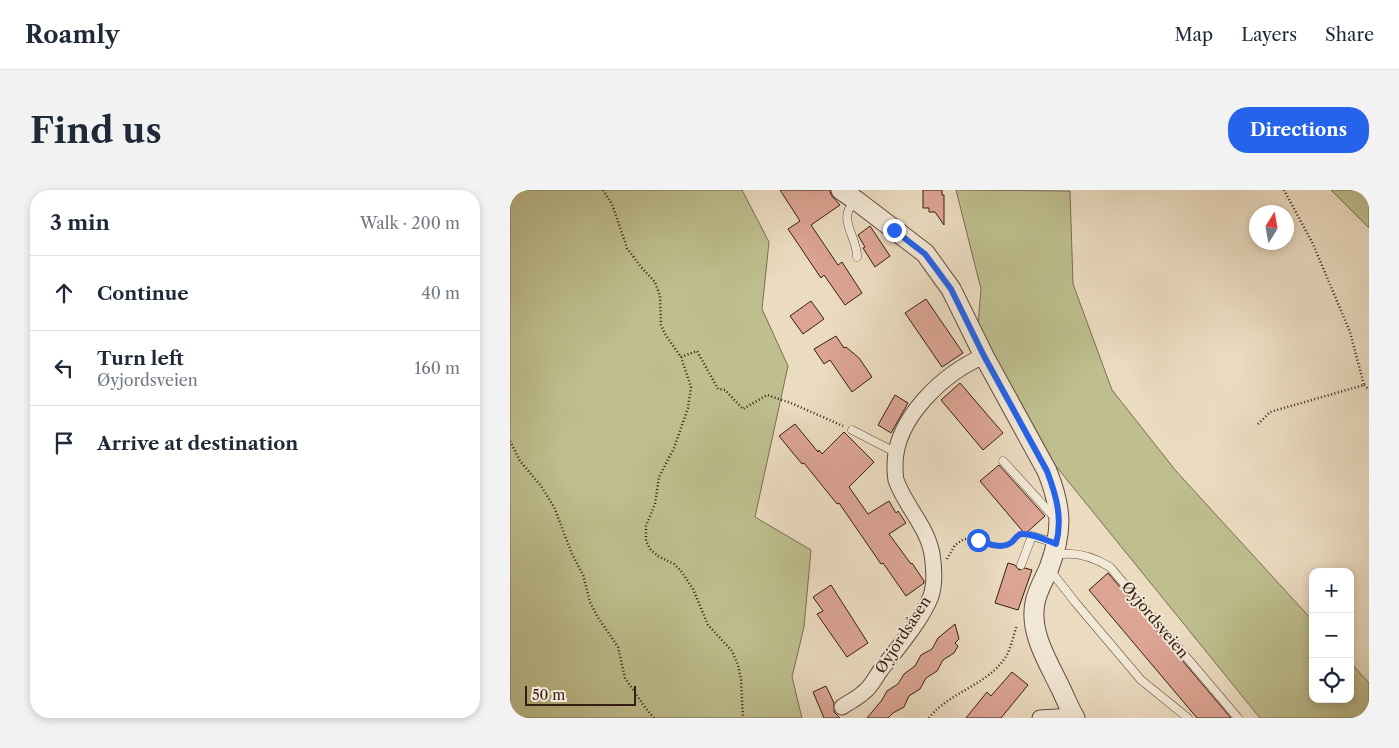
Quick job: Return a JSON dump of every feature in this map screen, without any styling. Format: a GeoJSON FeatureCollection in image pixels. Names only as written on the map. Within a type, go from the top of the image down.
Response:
{"type":"FeatureCollection","features":[{"type":"Feature","properties":{"kind":"street"},"geometry":{"type":"LineString","coordinates":[[840,190],[858,201],[925,254],[951,289],[984,356],[1047,471],[1054,490],[1060,530],[1035,604],[1034,619],[1039,640],[1074,717],[1040,718]]}},
{"type":"Feature","properties":{"kind":"street","name":"Øyjordsåsen"},"geometry":{"type":"LineString","coordinates":[[842,707],[866,692],[925,607],[931,595],[933,583],[932,554],[924,532],[895,478],[895,452],[911,416],[924,399],[950,376],[984,356]]}},
{"type":"Feature","properties":{"kind":"lane"},"geometry":{"type":"LineString","coordinates":[[857,257],[847,220],[847,213],[849,206],[858,201]]}},
{"type":"Feature","properties":{"kind":"lane"},"geometry":{"type":"LineString","coordinates":[[852,430],[895,452]]}},
{"type":"Feature","properties":{"kind":"lane"},"geometry":{"type":"LineString","coordinates":[[1003,461],[1059,523]]}},
{"type":"Feature","properties":{"kind":"lane"},"geometry":{"type":"LineString","coordinates":[[1021,565],[1032,536]]}},
{"type":"Feature","properties":{"kind":"lane","name":"Øyjordsveien"},"geometry":{"type":"LineString","coordinates":[[1032,536],[1052,556],[1080,555],[1092,558],[1110,567],[1238,718]]}},
{"type":"Feature","properties":{"kind":"lane"},"geometry":{"type":"LineString","coordinates":[[1052,556],[1075,602],[1141,680],[1188,718]]}},
{"type":"Feature","properties":{"kind":"path"},"geometry":{"type":"LineString","coordinates":[[604,190],[619,221],[623,241],[640,267],[655,282],[660,296],[661,325],[681,357],[689,378],[691,394],[674,448],[659,477],[655,504],[646,526],[645,535],[650,549],[658,556],[674,564],[681,571],[693,589],[708,626],[732,651],[741,679],[743,718]]}},
{"type":"Feature","properties":{"kind":"path"},"geometry":{"type":"LineString","coordinates":[[1284,190],[1313,244],[1350,332],[1364,385],[1369,390]]}},
{"type":"Feature","properties":{"kind":"path"},"geometry":{"type":"LineString","coordinates":[[681,357],[697,351],[718,388],[725,390],[744,409],[767,395],[791,403],[852,430]]}},
{"type":"Feature","properties":{"kind":"path"},"geometry":{"type":"LineString","coordinates":[[1258,424],[1270,412],[1364,385]]}},
{"type":"Feature","properties":{"kind":"path"},"geometry":{"type":"LineString","coordinates":[[510,441],[520,461],[541,486],[554,507],[582,575],[590,602],[618,647],[625,678],[654,718]]}},
{"type":"Feature","properties":{"kind":"path"},"geometry":{"type":"LineString","coordinates":[[946,562],[956,545],[964,538],[999,546],[1009,545],[1021,534],[1032,536]]}},
{"type":"Feature","properties":{"kind":"path"},"geometry":{"type":"LineString","coordinates":[[929,718],[946,704],[992,673],[1009,651],[1017,624],[1034,619]]}},
{"type":"Feature","properties":{"kind":"green space"},"geometry":{"type":"Polygon","coordinates":[[[510,190],[742,190],[769,242],[762,309],[788,366],[755,517],[811,550],[804,627],[792,677],[802,718],[510,718],[510,190]]]}},
{"type":"Feature","properties":{"kind":"green space"},"geometry":{"type":"Polygon","coordinates":[[[956,190],[1070,191],[1073,284],[1112,390],[1176,471],[1309,617],[1309,703],[1354,703],[1354,666],[1369,683],[1369,718],[1260,718],[1055,465],[978,325],[981,289],[956,190]]]}},
{"type":"Feature","properties":{"kind":"green space"},"geometry":{"type":"Polygon","coordinates":[[[1331,190],[1369,190],[1369,228],[1331,190]]]}},
{"type":"Feature","properties":{"kind":"building"},"geometry":{"type":"Polygon","coordinates":[[[780,190],[830,190],[831,195],[840,205],[811,225],[838,265],[842,262],[862,293],[845,305],[824,275],[821,278],[788,229],[800,221],[780,190]]]}},
{"type":"Feature","properties":{"kind":"building"},"geometry":{"type":"Polygon","coordinates":[[[923,190],[942,190],[942,195],[944,195],[944,225],[935,212],[929,212],[929,208],[923,208],[923,190]]]}},
{"type":"Feature","properties":{"kind":"building"},"geometry":{"type":"Polygon","coordinates":[[[870,226],[890,256],[875,267],[863,248],[865,247],[858,235],[870,226]]]}},
{"type":"Feature","properties":{"kind":"building"},"geometry":{"type":"Polygon","coordinates":[[[926,299],[963,353],[942,367],[905,313],[926,299]]]}},
{"type":"Feature","properties":{"kind":"building"},"geometry":{"type":"Polygon","coordinates":[[[811,301],[824,319],[803,334],[790,316],[811,301]]]}},
{"type":"Feature","properties":{"kind":"building"},"geometry":{"type":"Polygon","coordinates":[[[836,336],[844,348],[846,347],[859,358],[872,377],[852,392],[830,360],[824,364],[814,349],[836,336]]]}},
{"type":"Feature","properties":{"kind":"building"},"geometry":{"type":"Polygon","coordinates":[[[960,383],[1003,433],[983,450],[941,400],[960,383]]]}},
{"type":"Feature","properties":{"kind":"building"},"geometry":{"type":"Polygon","coordinates":[[[895,395],[908,403],[891,433],[878,425],[895,395]]]}},
{"type":"Feature","properties":{"kind":"building"},"geometry":{"type":"Polygon","coordinates":[[[795,424],[818,452],[819,450],[822,454],[844,432],[874,462],[849,487],[868,514],[889,501],[896,513],[898,511],[906,523],[889,534],[912,563],[924,583],[906,596],[883,563],[881,564],[839,503],[837,504],[779,436],[795,424]]]}},
{"type":"Feature","properties":{"kind":"building"},"geometry":{"type":"Polygon","coordinates":[[[999,465],[1045,516],[1025,534],[980,481],[999,465]]]}},
{"type":"Feature","properties":{"kind":"building"},"geometry":{"type":"Polygon","coordinates":[[[1008,563],[1015,565],[1019,570],[1025,568],[1032,570],[1018,610],[995,603],[1008,563]]]}},
{"type":"Feature","properties":{"kind":"building"},"geometry":{"type":"Polygon","coordinates":[[[1108,573],[1231,718],[1197,718],[1089,590],[1108,573]]]}},
{"type":"Feature","properties":{"kind":"building"},"geometry":{"type":"Polygon","coordinates":[[[831,585],[868,643],[847,657],[817,614],[823,611],[813,597],[831,585]]]}},
{"type":"Feature","properties":{"kind":"building"},"geometry":{"type":"Polygon","coordinates":[[[955,624],[959,639],[955,643],[958,646],[954,653],[943,660],[937,671],[926,678],[920,689],[909,696],[904,707],[888,718],[867,718],[887,691],[898,684],[904,674],[915,666],[921,655],[932,649],[938,638],[955,624]]]}},
{"type":"Feature","properties":{"kind":"building"},"geometry":{"type":"Polygon","coordinates":[[[1012,672],[1028,685],[1001,718],[966,718],[987,692],[991,696],[1012,672]]]}},
{"type":"Feature","properties":{"kind":"building"},"geometry":{"type":"Polygon","coordinates":[[[826,686],[834,703],[834,712],[840,718],[824,718],[813,692],[826,686]]]}},
{"type":"Feature","properties":{"kind":"route"},"geometry":{"type":"LineString","coordinates":[[894,230],[925,254],[951,289],[984,356],[1047,471],[1054,490],[1060,530],[1056,544],[1021,534],[1009,545],[1004,546],[991,545],[978,540]]}}]}
